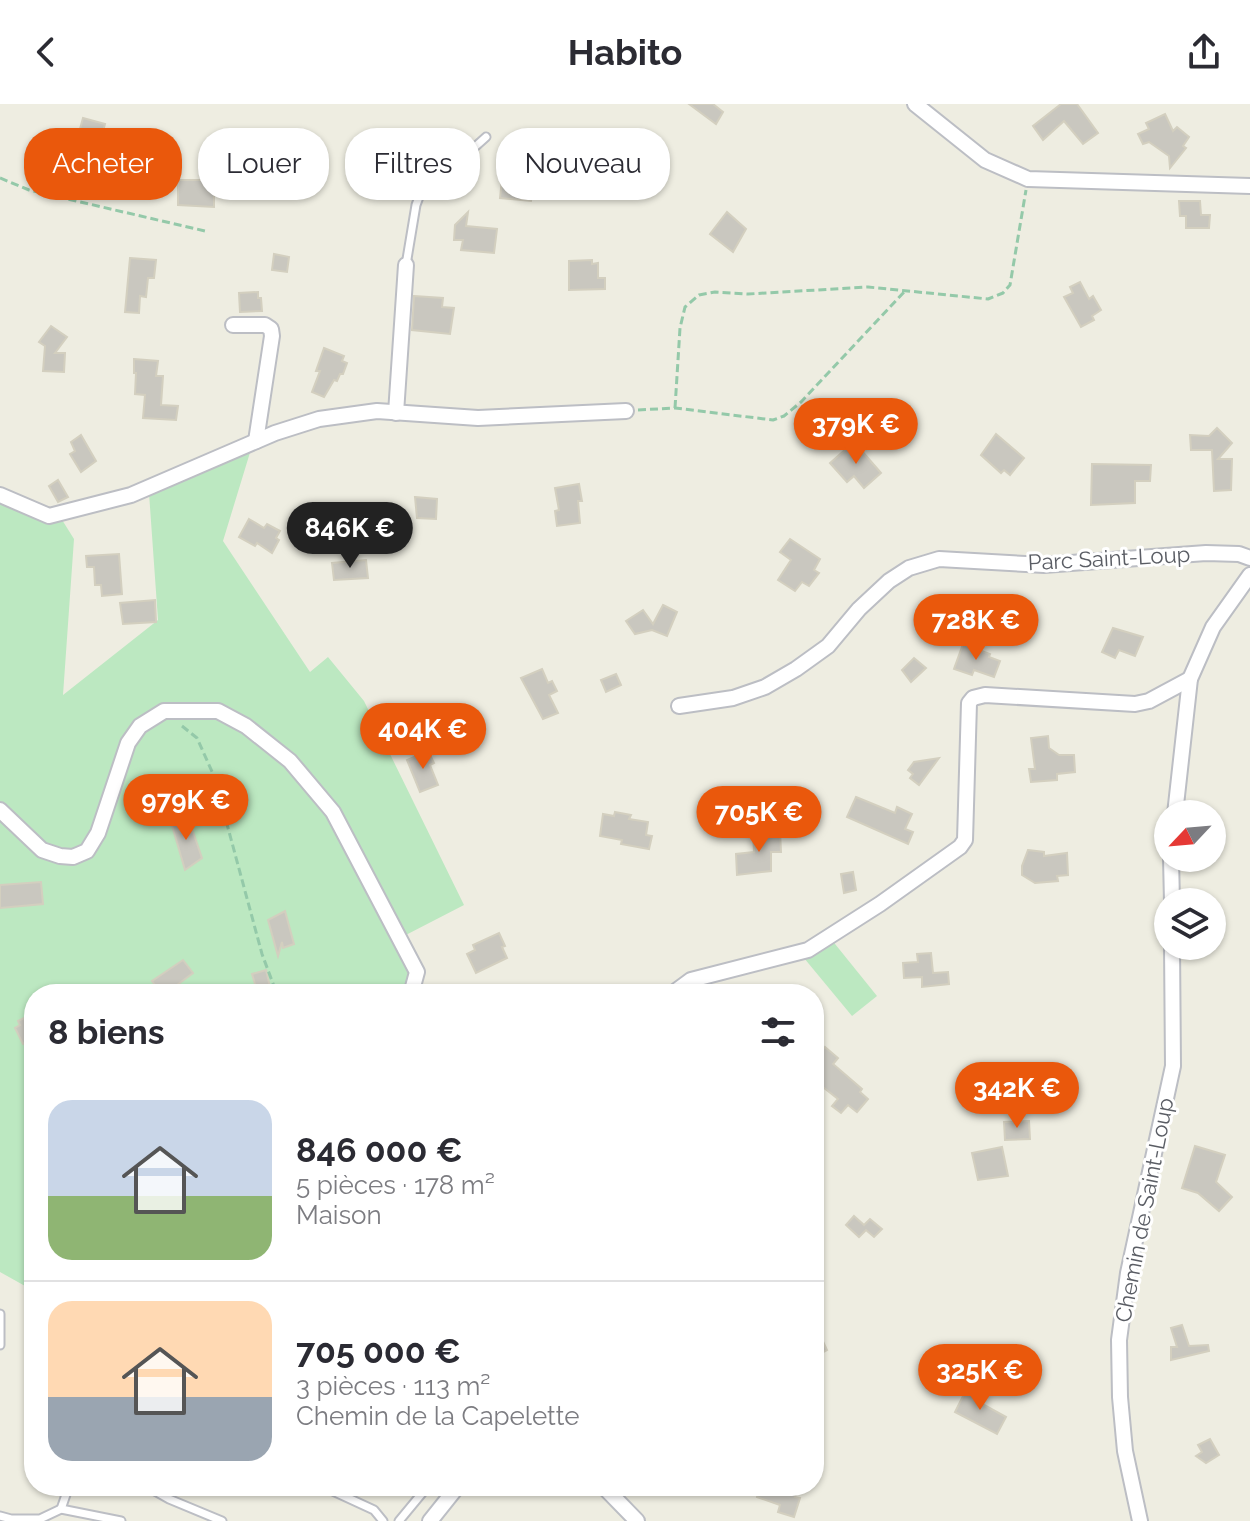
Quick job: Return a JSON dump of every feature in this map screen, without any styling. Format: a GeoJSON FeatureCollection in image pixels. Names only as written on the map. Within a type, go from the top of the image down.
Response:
{"type":"FeatureCollection","features":[{"type":"Feature","properties":{"kind":"street"},"geometry":{"type":"LineString","coordinates":[[915,104],[985,160],[1028,179],[1250,186]]}},
{"type":"Feature","properties":{"kind":"street"},"geometry":{"type":"LineString","coordinates":[[396,413],[406,265]]}},
{"type":"Feature","properties":{"kind":"street"},"geometry":{"type":"LineString","coordinates":[[233,325],[265,325],[271,329],[256,441]]}},
{"type":"Feature","properties":{"kind":"street"},"geometry":{"type":"LineString","coordinates":[[0,495],[49,516],[131,495],[256,441],[319,419],[377,411],[478,418],[626,411]]}},
{"type":"Feature","properties":{"kind":"street","name":"Parc Saint-Loup"},"geometry":{"type":"LineString","coordinates":[[679,706],[733,698],[775,681],[828,646],[859,609],[889,581],[909,568],[939,559],[1044,565],[1206,553],[1239,554],[1250,558]]}},
{"type":"Feature","properties":{"kind":"street"},"geometry":{"type":"LineString","coordinates":[[1177,800],[1190,679],[1213,627],[1250,575]]}},
{"type":"Feature","properties":{"kind":"street"},"geometry":{"type":"LineString","coordinates":[[686,984],[691,980],[808,950],[960,847],[965,840],[969,703],[973,698],[985,695],[1135,704],[1149,701],[1190,679]]}},
{"type":"Feature","properties":{"kind":"street"},"geometry":{"type":"LineString","coordinates":[[0,810],[42,850],[73,857],[87,851],[98,833],[128,743],[140,726],[164,711],[218,711],[246,726],[290,761],[333,812],[417,972],[414,984]]}},
{"type":"Feature","properties":{"kind":"street","name":"Chemin de Saint-Loup"},"geometry":{"type":"LineString","coordinates":[[1140,1521],[1125,1451],[1119,1340],[1128,1273],[1173,1066],[1172,960]]}},
{"type":"Feature","properties":{"kind":"street"},"geometry":{"type":"LineString","coordinates":[[430,1521],[450,1496]]}},
{"type":"Feature","properties":{"kind":"street"},"geometry":{"type":"LineString","coordinates":[[613,1496],[637,1521]]}},
{"type":"Feature","properties":{"kind":"lane"},"geometry":{"type":"LineString","coordinates":[[406,265],[419,197],[486,137]]}},
{"type":"Feature","properties":{"kind":"lane"},"geometry":{"type":"LineString","coordinates":[[0,1314],[0,1345]]}},
{"type":"Feature","properties":{"kind":"lane"},"geometry":{"type":"LineString","coordinates":[[61,1509],[66,1496]]}},
{"type":"Feature","properties":{"kind":"lane"},"geometry":{"type":"LineString","coordinates":[[164,1496],[222,1521]]}},
{"type":"Feature","properties":{"kind":"lane"},"geometry":{"type":"LineString","coordinates":[[344,1496],[374,1510],[383,1521]]}},
{"type":"Feature","properties":{"kind":"lane"},"geometry":{"type":"LineString","coordinates":[[399,1521],[420,1496]]}},
{"type":"Feature","properties":{"kind":"lane"},"geometry":{"type":"LineString","coordinates":[[0,1516],[40,1519],[61,1509],[121,1521]]}},
{"type":"Feature","properties":{"kind":"path"},"geometry":{"type":"LineString","coordinates":[[0,178],[29,190],[205,231]]}},
{"type":"Feature","properties":{"kind":"path"},"geometry":{"type":"LineString","coordinates":[[675,408],[680,328],[685,307],[699,295],[868,287],[988,299],[1003,293],[1010,285],[1028,179]]}},
{"type":"Feature","properties":{"kind":"path"},"geometry":{"type":"LineString","coordinates":[[626,411],[675,408],[773,420],[784,416],[801,402],[905,291]]}},
{"type":"Feature","properties":{"kind":"path"},"geometry":{"type":"LineString","coordinates":[[164,711],[197,738],[214,776],[262,954],[273,984]]}},
{"type":"Feature","properties":{"kind":"green space"},"geometry":{"type":"Polygon","coordinates":[[[252,446],[223,541],[310,672],[328,657],[364,701],[464,905],[400,938],[415,984],[24,984],[24,1285],[0,1272],[0,503],[59,515],[74,539],[63,695],[158,620],[149,493],[252,446]]]}},
{"type":"Feature","properties":{"kind":"green space"},"geometry":{"type":"Polygon","coordinates":[[[831,939],[877,996],[852,1016],[804,958],[831,939]]]}},
{"type":"Feature","properties":{"kind":"building"},"geometry":{"type":"Polygon","coordinates":[[[689,104],[713,104],[723,112],[716,124],[689,104]]]}},
{"type":"Feature","properties":{"kind":"building"},"geometry":{"type":"Polygon","coordinates":[[[1061,104],[1077,104],[1098,133],[1083,144],[1064,121],[1043,140],[1033,126],[1061,104]]]}},
{"type":"Feature","properties":{"kind":"building"},"geometry":{"type":"Polygon","coordinates":[[[1165,114],[1173,131],[1177,127],[1189,137],[1183,146],[1186,148],[1170,168],[1169,156],[1149,142],[1143,144],[1138,134],[1149,129],[1146,123],[1165,114]]]}},
{"type":"Feature","properties":{"kind":"building"},"geometry":{"type":"Polygon","coordinates":[[[83,118],[105,124],[104,128],[80,128],[83,118]]]}},
{"type":"Feature","properties":{"kind":"building"},"geometry":{"type":"Polygon","coordinates":[[[182,180],[198,180],[198,200],[214,200],[214,207],[178,205],[178,200],[182,200],[182,180]]]}},
{"type":"Feature","properties":{"kind":"building"},"geometry":{"type":"Polygon","coordinates":[[[1179,201],[1200,201],[1201,215],[1210,215],[1209,228],[1186,228],[1186,216],[1180,216],[1179,201]]]}},
{"type":"Feature","properties":{"kind":"building"},"geometry":{"type":"Polygon","coordinates":[[[468,212],[466,226],[497,229],[494,253],[461,250],[463,240],[454,240],[455,225],[468,212]]]}},
{"type":"Feature","properties":{"kind":"building"},"geometry":{"type":"Polygon","coordinates":[[[727,212],[746,229],[733,252],[710,234],[727,212]]]}},
{"type":"Feature","properties":{"kind":"building"},"geometry":{"type":"Polygon","coordinates":[[[274,254],[289,257],[287,272],[272,270],[274,254]]]}},
{"type":"Feature","properties":{"kind":"building"},"geometry":{"type":"Polygon","coordinates":[[[130,258],[156,260],[154,278],[148,278],[146,297],[140,296],[139,313],[125,312],[130,258]]]}},
{"type":"Feature","properties":{"kind":"building"},"geometry":{"type":"Polygon","coordinates":[[[592,260],[592,264],[598,263],[598,278],[605,278],[605,289],[569,290],[569,261],[592,260]]]}},
{"type":"Feature","properties":{"kind":"building"},"geometry":{"type":"Polygon","coordinates":[[[1080,282],[1089,299],[1093,296],[1101,310],[1092,316],[1094,320],[1081,327],[1064,297],[1073,293],[1070,287],[1080,282]]]}},
{"type":"Feature","properties":{"kind":"building"},"geometry":{"type":"Polygon","coordinates":[[[258,292],[262,311],[240,312],[239,293],[258,292]]]}},
{"type":"Feature","properties":{"kind":"building"},"geometry":{"type":"Polygon","coordinates":[[[414,296],[443,298],[442,307],[454,308],[450,334],[412,330],[414,296]]]}},
{"type":"Feature","properties":{"kind":"building"},"geometry":{"type":"Polygon","coordinates":[[[51,326],[67,337],[55,353],[65,353],[64,372],[43,371],[45,346],[39,342],[51,326]]]}},
{"type":"Feature","properties":{"kind":"building"},"geometry":{"type":"Polygon","coordinates":[[[324,348],[344,356],[342,361],[347,363],[343,374],[337,381],[334,380],[324,397],[312,392],[324,348]]]}},
{"type":"Feature","properties":{"kind":"building"},"geometry":{"type":"Polygon","coordinates":[[[134,359],[158,361],[156,376],[163,376],[161,405],[178,406],[176,420],[143,418],[145,395],[135,394],[134,359]]]}},
{"type":"Feature","properties":{"kind":"building"},"geometry":{"type":"Polygon","coordinates":[[[1217,428],[1232,443],[1218,459],[1232,459],[1231,490],[1214,491],[1212,450],[1191,450],[1190,435],[1209,436],[1217,428]]]}},
{"type":"Feature","properties":{"kind":"building"},"geometry":{"type":"Polygon","coordinates":[[[996,434],[1024,458],[1010,475],[1004,470],[1001,473],[981,455],[996,434]]]}},
{"type":"Feature","properties":{"kind":"building"},"geometry":{"type":"Polygon","coordinates":[[[81,435],[96,461],[81,472],[70,454],[75,451],[71,442],[81,435]]]}},
{"type":"Feature","properties":{"kind":"building"},"geometry":{"type":"Polygon","coordinates":[[[854,442],[881,473],[864,488],[854,476],[847,482],[830,463],[854,442]]]}},
{"type":"Feature","properties":{"kind":"building"},"geometry":{"type":"Polygon","coordinates":[[[1092,464],[1151,465],[1150,481],[1135,481],[1135,503],[1091,505],[1092,464]]]}},
{"type":"Feature","properties":{"kind":"building"},"geometry":{"type":"Polygon","coordinates":[[[58,480],[68,497],[58,502],[49,486],[58,480]]]}},
{"type":"Feature","properties":{"kind":"building"},"geometry":{"type":"Polygon","coordinates":[[[579,484],[582,501],[578,501],[580,523],[557,526],[555,511],[559,510],[555,488],[579,484]]]}},
{"type":"Feature","properties":{"kind":"building"},"geometry":{"type":"Polygon","coordinates":[[[415,497],[437,499],[436,519],[417,518],[415,497]]]}},
{"type":"Feature","properties":{"kind":"building"},"geometry":{"type":"Polygon","coordinates":[[[249,519],[264,528],[267,524],[280,531],[272,553],[257,543],[255,546],[239,537],[249,519]]]}},
{"type":"Feature","properties":{"kind":"building"},"geometry":{"type":"Polygon","coordinates":[[[790,539],[820,559],[814,570],[819,573],[809,586],[802,582],[795,591],[778,580],[791,560],[780,552],[790,539]]]}},
{"type":"Feature","properties":{"kind":"building"},"geometry":{"type":"Polygon","coordinates":[[[119,554],[122,594],[102,596],[101,585],[95,585],[94,567],[87,567],[86,556],[119,554]]]}},
{"type":"Feature","properties":{"kind":"building"},"geometry":{"type":"Polygon","coordinates":[[[366,560],[368,578],[334,580],[332,563],[366,560]]]}},
{"type":"Feature","properties":{"kind":"building"},"geometry":{"type":"Polygon","coordinates":[[[155,600],[156,622],[123,624],[120,603],[155,600]]]}},
{"type":"Feature","properties":{"kind":"building"},"geometry":{"type":"Polygon","coordinates":[[[663,605],[677,612],[667,636],[652,630],[635,634],[626,621],[643,610],[653,624],[663,605]]]}},
{"type":"Feature","properties":{"kind":"building"},"geometry":{"type":"Polygon","coordinates":[[[1113,628],[1143,637],[1135,656],[1119,650],[1115,658],[1102,652],[1113,628]]]}},
{"type":"Feature","properties":{"kind":"building"},"geometry":{"type":"Polygon","coordinates":[[[963,644],[1000,661],[994,677],[974,670],[972,675],[954,669],[963,644]]]}},
{"type":"Feature","properties":{"kind":"building"},"geometry":{"type":"Polygon","coordinates":[[[914,658],[926,668],[911,682],[902,670],[914,658]]]}},
{"type":"Feature","properties":{"kind":"building"},"geometry":{"type":"Polygon","coordinates":[[[542,669],[548,683],[552,681],[557,691],[549,695],[558,713],[543,719],[521,678],[542,669]]]}},
{"type":"Feature","properties":{"kind":"building"},"geometry":{"type":"Polygon","coordinates":[[[616,674],[621,685],[606,692],[601,680],[616,674]]]}},
{"type":"Feature","properties":{"kind":"building"},"geometry":{"type":"Polygon","coordinates":[[[1048,736],[1049,748],[1059,755],[1074,755],[1075,772],[1057,774],[1057,780],[1031,782],[1029,769],[1035,769],[1031,738],[1048,736]]]}},
{"type":"Feature","properties":{"kind":"building"},"geometry":{"type":"Polygon","coordinates":[[[428,751],[438,785],[420,792],[407,760],[428,751]]]}},
{"type":"Feature","properties":{"kind":"building"},"geometry":{"type":"Polygon","coordinates":[[[939,758],[919,785],[910,778],[913,774],[908,770],[914,762],[939,758]]]}},
{"type":"Feature","properties":{"kind":"building"},"geometry":{"type":"Polygon","coordinates":[[[856,797],[895,813],[897,807],[912,814],[905,829],[913,832],[908,844],[847,817],[856,797]]]}},
{"type":"Feature","properties":{"kind":"building"},"geometry":{"type":"Polygon","coordinates":[[[615,812],[631,815],[629,819],[648,822],[646,835],[652,836],[649,849],[600,836],[603,814],[614,816],[615,812]]]}},
{"type":"Feature","properties":{"kind":"building"},"geometry":{"type":"Polygon","coordinates":[[[188,817],[202,858],[185,870],[171,822],[188,817]]]}},
{"type":"Feature","properties":{"kind":"building"},"geometry":{"type":"Polygon","coordinates":[[[780,831],[781,852],[771,852],[771,871],[737,875],[736,854],[754,852],[753,833],[780,831]]]}},
{"type":"Feature","properties":{"kind":"building"},"geometry":{"type":"Polygon","coordinates":[[[1028,850],[1044,852],[1044,856],[1067,853],[1068,875],[1057,876],[1058,881],[1035,883],[1022,875],[1028,850]]]}},
{"type":"Feature","properties":{"kind":"building"},"geometry":{"type":"Polygon","coordinates":[[[853,872],[856,890],[844,893],[841,874],[853,872]]]}},
{"type":"Feature","properties":{"kind":"building"},"geometry":{"type":"Polygon","coordinates":[[[41,882],[43,904],[0,908],[0,885],[41,882]]]}},
{"type":"Feature","properties":{"kind":"building"},"geometry":{"type":"Polygon","coordinates":[[[285,911],[294,944],[283,948],[282,942],[278,956],[268,920],[285,911]]]}},
{"type":"Feature","properties":{"kind":"building"},"geometry":{"type":"Polygon","coordinates":[[[499,933],[507,958],[476,973],[467,954],[475,950],[473,945],[499,933]]]}},
{"type":"Feature","properties":{"kind":"building"},"geometry":{"type":"Polygon","coordinates":[[[931,953],[933,973],[948,972],[949,984],[922,987],[922,977],[904,978],[903,963],[918,962],[917,954],[931,953]]]}},
{"type":"Feature","properties":{"kind":"building"},"geometry":{"type":"Polygon","coordinates":[[[183,960],[193,973],[178,984],[154,984],[152,981],[183,960]]]}},
{"type":"Feature","properties":{"kind":"building"},"geometry":{"type":"Polygon","coordinates":[[[266,970],[269,984],[255,984],[252,974],[266,970]]]}},
{"type":"Feature","properties":{"kind":"building"},"geometry":{"type":"Polygon","coordinates":[[[24,1018],[23,1044],[15,1028],[20,1025],[18,1021],[24,1018]]]}},
{"type":"Feature","properties":{"kind":"building"},"geometry":{"type":"Polygon","coordinates":[[[824,1048],[838,1058],[833,1064],[862,1089],[860,1092],[868,1099],[857,1112],[848,1105],[841,1113],[832,1106],[838,1099],[824,1088],[824,1048]]]}},
{"type":"Feature","properties":{"kind":"building"},"geometry":{"type":"Polygon","coordinates":[[[1029,1121],[1030,1139],[1005,1140],[1004,1122],[1029,1121]]]}},
{"type":"Feature","properties":{"kind":"building"},"geometry":{"type":"Polygon","coordinates":[[[1195,1146],[1225,1155],[1216,1182],[1232,1197],[1219,1211],[1198,1193],[1182,1188],[1195,1146]]]}},
{"type":"Feature","properties":{"kind":"building"},"geometry":{"type":"Polygon","coordinates":[[[1002,1147],[1008,1176],[978,1180],[972,1153],[1002,1147]]]}},
{"type":"Feature","properties":{"kind":"building"},"geometry":{"type":"Polygon","coordinates":[[[854,1216],[864,1225],[870,1219],[882,1229],[874,1237],[866,1230],[859,1237],[846,1225],[854,1216]]]}},
{"type":"Feature","properties":{"kind":"building"},"geometry":{"type":"Polygon","coordinates":[[[1182,1325],[1189,1346],[1208,1345],[1209,1351],[1171,1360],[1171,1347],[1177,1347],[1171,1328],[1182,1325]]]}},
{"type":"Feature","properties":{"kind":"building"},"geometry":{"type":"Polygon","coordinates":[[[967,1388],[979,1394],[975,1400],[1006,1417],[997,1434],[955,1412],[967,1388]]]}},
{"type":"Feature","properties":{"kind":"building"},"geometry":{"type":"Polygon","coordinates":[[[1210,1439],[1219,1455],[1206,1463],[1196,1456],[1202,1452],[1198,1445],[1210,1439]]]}},
{"type":"Feature","properties":{"kind":"building"},"geometry":{"type":"Polygon","coordinates":[[[757,1497],[800,1498],[794,1517],[778,1512],[780,1505],[757,1497]]]}}]}
